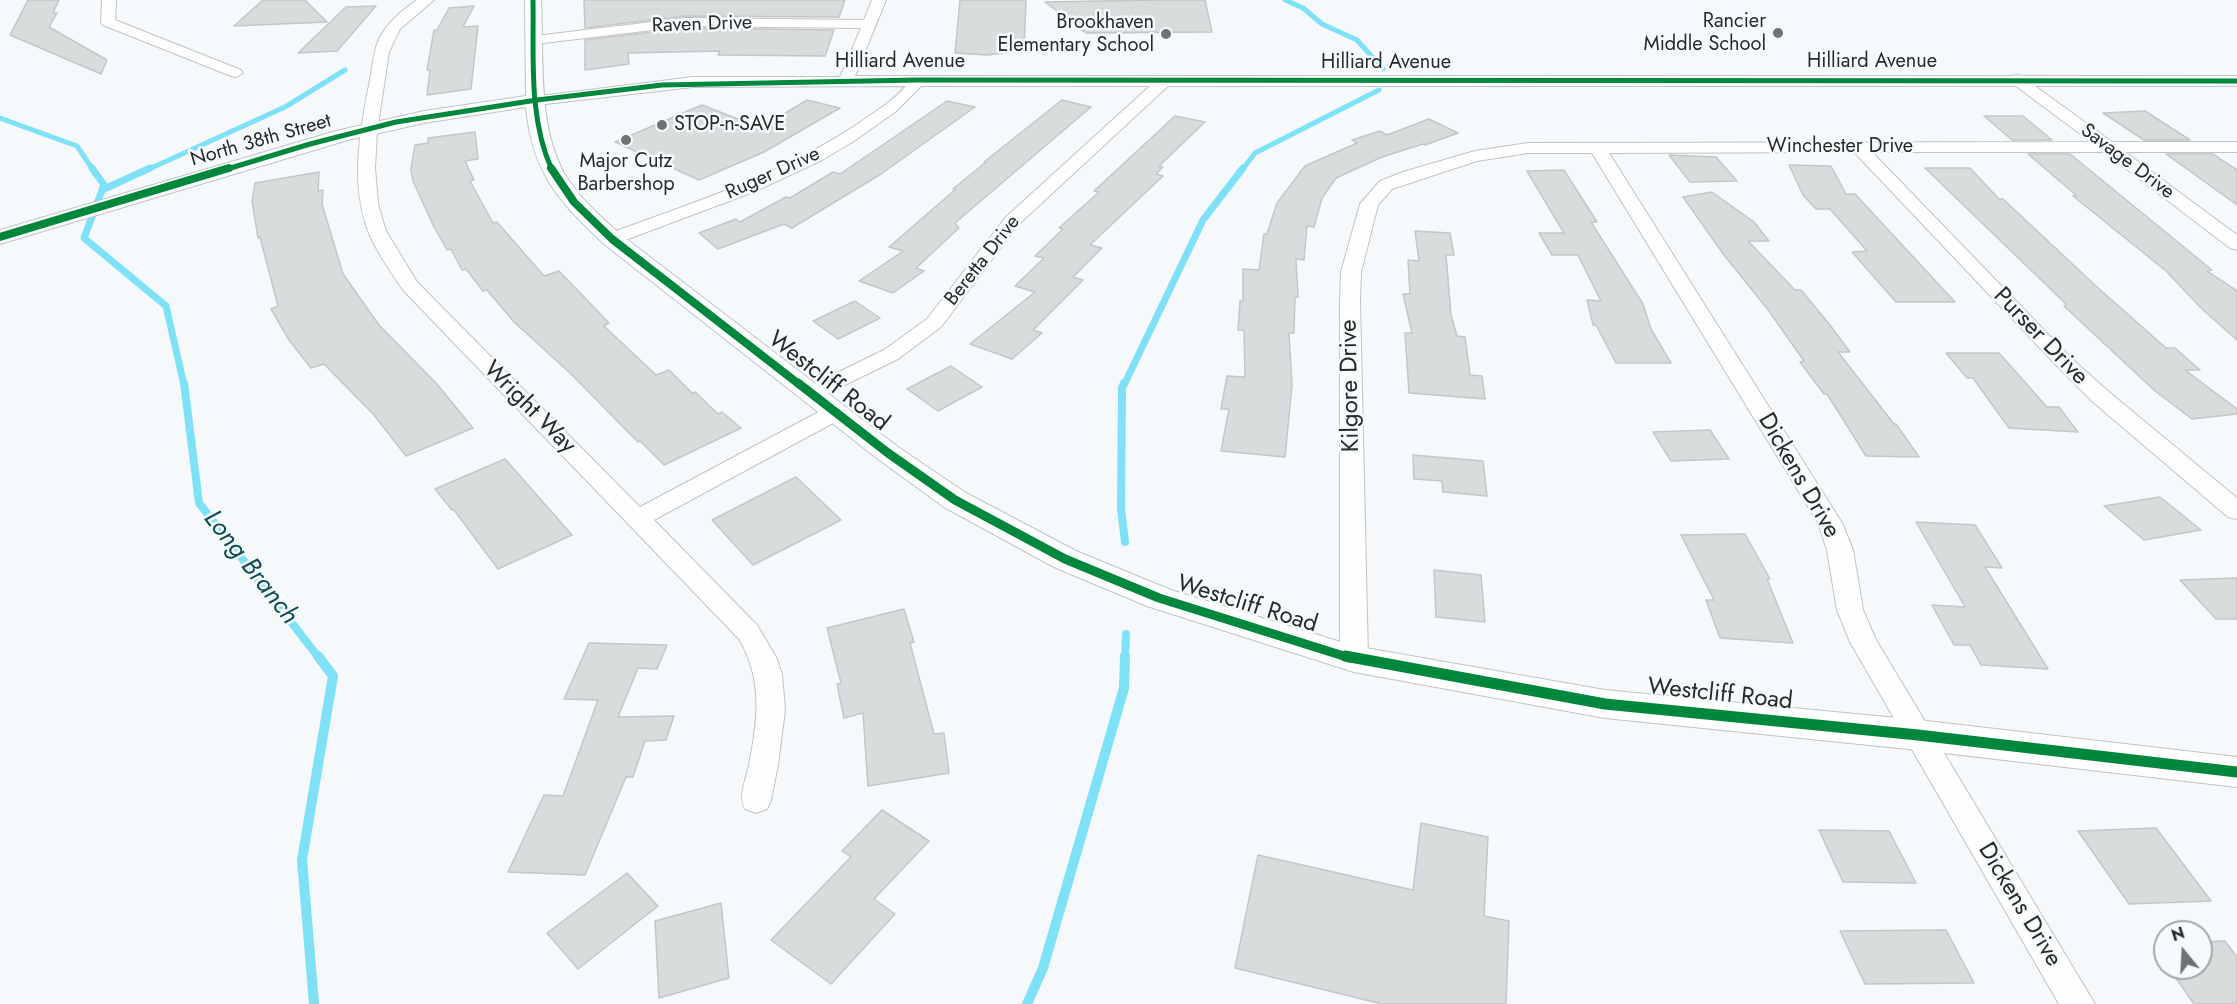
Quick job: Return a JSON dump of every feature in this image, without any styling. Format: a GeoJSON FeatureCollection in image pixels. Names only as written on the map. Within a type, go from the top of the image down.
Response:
{"type":"FeatureCollection","features":[{"type":"Feature","properties":{"kind":"street"},"geometry":{"type":"LineString","coordinates":[[110,0],[108,22],[236,73]]}},
{"type":"Feature","properties":{"kind":"street","name":"Wright Way"},"geometry":{"type":"LineString","coordinates":[[427,0],[415,6],[392,29],[381,52],[367,129],[367,182],[374,222],[387,249],[410,286],[748,632],[763,658],[770,693],[770,727],[756,800]]}},
{"type":"Feature","properties":{"kind":"street","name":"Westcliff Road"},"geometry":{"type":"LineString","coordinates":[[533,0],[537,100],[542,140],[547,158],[570,196],[612,240],[888,453],[955,500],[1065,559],[1159,598],[1354,659],[1605,704],[1918,735],[2237,772]]}},
{"type":"Feature","properties":{"kind":"street"},"geometry":{"type":"LineString","coordinates":[[846,81],[879,0]]}},
{"type":"Feature","properties":{"kind":"street","name":"Raven Drive"},"geometry":{"type":"LineString","coordinates":[[535,40],[686,22],[871,24]]}},
{"type":"Feature","properties":{"kind":"street"},"geometry":{"type":"LineString","coordinates":[[141,35],[159,29]]}},
{"type":"Feature","properties":{"kind":"street","name":"Hilliard Avenue"},"geometry":{"type":"LineString","coordinates":[[537,100],[683,83],[917,80],[2017,79],[2237,81]]}},
{"type":"Feature","properties":{"kind":"street","name":"Savage Drive"},"geometry":{"type":"LineString","coordinates":[[2017,79],[2237,244]]}},
{"type":"Feature","properties":{"kind":"street","name":"Ruger Drive"},"geometry":{"type":"LineString","coordinates":[[612,240],[767,180],[817,156],[864,128],[899,102],[917,80]]}},
{"type":"Feature","properties":{"kind":"street","name":"Beretta Drive"},"geometry":{"type":"LineString","coordinates":[[639,518],[824,403],[924,333],[1012,221],[1165,80]]}},
{"type":"Feature","properties":{"kind":"street","name":"North 38th Street"},"geometry":{"type":"LineString","coordinates":[[0,237],[367,129],[424,117],[537,100]]}},
{"type":"Feature","properties":{"kind":"street","name":"Dickens Drive"},"geometry":{"type":"LineString","coordinates":[[1597,147],[1830,523],[1840,550],[1850,610],[1859,631],[2078,1004]]}},
{"type":"Feature","properties":{"kind":"street","name":"Purser Drive"},"geometry":{"type":"LineString","coordinates":[[1858,147],[2065,363],[2101,397],[2237,511]]}},
{"type":"Feature","properties":{"kind":"street","name":"Winchester Drive"},"geometry":{"type":"LineString","coordinates":[[1445,165],[1501,150],[1528,148],[2237,147]]}},
{"type":"Feature","properties":{"kind":"street","name":"Kilgore Drive"},"geometry":{"type":"LineString","coordinates":[[1354,659],[1351,272],[1369,204],[1386,185],[1445,165]]}},
{"type":"Feature","properties":{"kind":"building"},"geometry":{"type":"Polygon","coordinates":[[[28,0],[59,0],[53,13],[57,13],[49,27],[107,60],[101,74],[10,35],[28,0]]]}},
{"type":"Feature","properties":{"kind":"building"},"geometry":{"type":"Polygon","coordinates":[[[263,0],[305,0],[327,22],[234,26],[263,0]]]}},
{"type":"Feature","properties":{"kind":"building"},"geometry":{"type":"Polygon","coordinates":[[[584,0],[845,0],[839,17],[686,16],[585,28],[584,0]]]}},
{"type":"Feature","properties":{"kind":"building"},"geometry":{"type":"Polygon","coordinates":[[[960,0],[1026,0],[1024,51],[987,55],[955,53],[960,0]]]}},
{"type":"Feature","properties":{"kind":"building"},"geometry":{"type":"Polygon","coordinates":[[[1205,0],[1212,32],[1086,33],[1045,2],[1205,0]]]}},
{"type":"Feature","properties":{"kind":"building"},"geometry":{"type":"Polygon","coordinates":[[[376,6],[337,51],[298,53],[346,7],[376,6]]]}},
{"type":"Feature","properties":{"kind":"building"},"geometry":{"type":"Polygon","coordinates":[[[474,6],[463,27],[478,26],[471,89],[427,95],[430,70],[427,70],[434,30],[437,30],[449,8],[474,6]]]}},
{"type":"Feature","properties":{"kind":"building"},"geometry":{"type":"Polygon","coordinates":[[[686,28],[834,30],[825,56],[718,55],[720,51],[628,53],[629,64],[585,70],[585,40],[686,28]]]}},
{"type":"Feature","properties":{"kind":"building"},"geometry":{"type":"Polygon","coordinates":[[[807,100],[840,108],[764,152],[699,180],[615,142],[702,105],[761,128],[807,100]]]}},
{"type":"Feature","properties":{"kind":"building"},"geometry":{"type":"Polygon","coordinates":[[[1062,100],[1091,107],[955,223],[959,228],[916,268],[924,271],[893,293],[859,281],[903,251],[889,247],[986,162],[984,162],[1062,100]]]}},
{"type":"Feature","properties":{"kind":"building"},"geometry":{"type":"Polygon","coordinates":[[[947,101],[975,107],[881,174],[792,228],[784,224],[718,249],[699,233],[736,219],[740,222],[786,197],[790,198],[833,172],[840,174],[947,101]]]}},
{"type":"Feature","properties":{"kind":"building"},"geometry":{"type":"Polygon","coordinates":[[[2145,111],[2190,140],[2144,140],[2103,113],[2145,111]]]}},
{"type":"Feature","properties":{"kind":"building"},"geometry":{"type":"Polygon","coordinates":[[[1175,116],[1205,122],[1159,166],[1163,167],[1156,174],[1163,176],[1090,245],[1102,248],[1073,277],[1083,280],[1033,330],[1042,333],[1012,359],[970,344],[1035,292],[1015,286],[1044,258],[1035,256],[1063,229],[1059,228],[1099,192],[1094,191],[1175,116]]]}},
{"type":"Feature","properties":{"kind":"building"},"geometry":{"type":"Polygon","coordinates":[[[1984,116],[2023,116],[2052,140],[2012,140],[1984,116]]]}},
{"type":"Feature","properties":{"kind":"building"},"geometry":{"type":"Polygon","coordinates":[[[1429,119],[1458,133],[1382,157],[1336,178],[1322,198],[1314,227],[1307,226],[1304,260],[1296,259],[1298,297],[1295,297],[1294,333],[1289,333],[1292,385],[1285,457],[1221,451],[1229,409],[1221,409],[1227,376],[1245,377],[1244,330],[1238,330],[1240,301],[1243,301],[1243,269],[1259,270],[1264,234],[1267,234],[1277,203],[1305,166],[1357,143],[1352,140],[1380,131],[1387,135],[1429,119]]]}},
{"type":"Feature","properties":{"kind":"building"},"geometry":{"type":"Polygon","coordinates":[[[475,132],[478,159],[465,161],[474,180],[470,181],[493,223],[497,222],[544,276],[559,271],[609,323],[604,326],[656,375],[669,370],[718,414],[722,412],[741,428],[664,465],[514,322],[487,290],[483,291],[466,269],[462,270],[451,249],[447,250],[433,225],[413,181],[411,169],[415,145],[428,143],[428,138],[475,132]]]}},
{"type":"Feature","properties":{"kind":"building"},"geometry":{"type":"Polygon","coordinates":[[[2028,154],[2070,154],[2212,270],[2207,271],[2237,291],[2237,340],[2202,309],[2166,271],[2073,196],[2077,196],[2028,154]]]}},
{"type":"Feature","properties":{"kind":"building"},"geometry":{"type":"Polygon","coordinates":[[[2166,154],[2213,154],[2237,170],[2237,205],[2166,154]]]}},
{"type":"Feature","properties":{"kind":"building"},"geometry":{"type":"Polygon","coordinates":[[[1669,155],[1716,157],[1737,181],[1690,182],[1669,155]]]}},
{"type":"Feature","properties":{"kind":"building"},"geometry":{"type":"Polygon","coordinates":[[[1789,165],[1831,166],[1846,194],[1855,194],[1955,302],[1896,302],[1852,252],[1867,251],[1830,209],[1816,209],[1803,195],[1789,165]]]}},
{"type":"Feature","properties":{"kind":"building"},"geometry":{"type":"Polygon","coordinates":[[[1925,168],[1970,168],[1999,199],[2003,199],[2166,348],[2175,348],[2200,370],[2185,370],[2237,409],[2237,414],[2192,419],[2155,391],[2064,306],[2067,305],[1925,168]]]}},
{"type":"Feature","properties":{"kind":"building"},"geometry":{"type":"Polygon","coordinates":[[[1564,170],[1597,222],[1591,222],[1643,304],[1651,329],[1671,363],[1616,363],[1596,325],[1593,325],[1587,300],[1601,301],[1578,255],[1552,255],[1539,233],[1564,233],[1527,171],[1564,170]]]}},
{"type":"Feature","properties":{"kind":"building"},"geometry":{"type":"Polygon","coordinates":[[[319,172],[318,191],[323,190],[322,204],[343,274],[379,325],[436,383],[473,428],[406,456],[374,415],[324,364],[311,368],[289,340],[271,309],[278,306],[260,237],[258,238],[252,201],[255,183],[319,172]]]}},
{"type":"Feature","properties":{"kind":"building"},"geometry":{"type":"Polygon","coordinates":[[[1712,192],[1754,222],[1769,241],[1748,241],[1795,290],[1801,290],[1830,325],[1850,352],[1838,352],[1896,424],[1919,457],[1866,456],[1827,394],[1824,394],[1800,362],[1804,361],[1769,311],[1724,255],[1683,197],[1712,192]]]}},
{"type":"Feature","properties":{"kind":"building"},"geometry":{"type":"Polygon","coordinates":[[[1415,231],[1450,233],[1454,255],[1446,255],[1451,315],[1457,336],[1465,337],[1470,375],[1482,376],[1485,399],[1409,393],[1405,333],[1412,333],[1403,294],[1410,294],[1408,260],[1419,261],[1415,231]]]}},
{"type":"Feature","properties":{"kind":"building"},"geometry":{"type":"Polygon","coordinates":[[[855,301],[880,318],[838,339],[813,321],[855,301]]]}},
{"type":"Feature","properties":{"kind":"building"},"geometry":{"type":"Polygon","coordinates":[[[1946,353],[1999,353],[2047,407],[2059,407],[2078,432],[2009,428],[1973,378],[1967,378],[1946,353]]]}},
{"type":"Feature","properties":{"kind":"building"},"geometry":{"type":"Polygon","coordinates":[[[951,366],[982,387],[938,411],[907,389],[951,366]]]}},
{"type":"Feature","properties":{"kind":"building"},"geometry":{"type":"Polygon","coordinates":[[[1710,430],[1729,459],[1671,461],[1653,432],[1710,430]]]}},
{"type":"Feature","properties":{"kind":"building"},"geometry":{"type":"Polygon","coordinates":[[[1413,455],[1483,461],[1487,496],[1443,492],[1442,481],[1414,479],[1413,455]]]}},
{"type":"Feature","properties":{"kind":"building"},"geometry":{"type":"Polygon","coordinates":[[[505,459],[572,535],[498,569],[454,510],[435,489],[505,459]]]}},
{"type":"Feature","properties":{"kind":"building"},"geometry":{"type":"Polygon","coordinates":[[[796,477],[841,520],[753,565],[712,520],[796,477]]]}},
{"type":"Feature","properties":{"kind":"building"},"geometry":{"type":"Polygon","coordinates":[[[2160,497],[2201,530],[2144,540],[2104,506],[2160,497]]]}},
{"type":"Feature","properties":{"kind":"building"},"geometry":{"type":"Polygon","coordinates":[[[1916,522],[1975,525],[2002,568],[1985,567],[2048,669],[1981,665],[1970,645],[1954,645],[1932,605],[1965,607],[1916,522]]]}},
{"type":"Feature","properties":{"kind":"building"},"geometry":{"type":"Polygon","coordinates":[[[1745,534],[1770,579],[1767,579],[1793,643],[1720,638],[1706,600],[1714,600],[1681,535],[1745,534]]]}},
{"type":"Feature","properties":{"kind":"building"},"geometry":{"type":"Polygon","coordinates":[[[1434,570],[1481,575],[1485,622],[1436,617],[1434,570]]]}},
{"type":"Feature","properties":{"kind":"building"},"geometry":{"type":"Polygon","coordinates":[[[2237,578],[2237,619],[2216,619],[2180,580],[2237,578]]]}},
{"type":"Feature","properties":{"kind":"building"},"geometry":{"type":"Polygon","coordinates":[[[904,609],[914,642],[910,643],[934,734],[944,733],[949,773],[868,786],[863,713],[844,718],[837,684],[841,683],[827,628],[904,609]]]}},
{"type":"Feature","properties":{"kind":"building"},"geometry":{"type":"Polygon","coordinates":[[[589,643],[667,645],[657,669],[638,668],[618,717],[674,716],[666,740],[645,741],[633,777],[626,777],[585,875],[508,872],[544,795],[563,796],[598,700],[564,699],[589,643]]]}},
{"type":"Feature","properties":{"kind":"building"},"geometry":{"type":"Polygon","coordinates":[[[882,810],[929,841],[874,899],[895,914],[831,984],[771,940],[851,857],[842,851],[882,810]]]}},
{"type":"Feature","properties":{"kind":"building"},"geometry":{"type":"Polygon","coordinates":[[[1421,823],[1488,837],[1484,916],[1509,921],[1506,1004],[1382,1004],[1235,968],[1258,855],[1413,890],[1421,823]]]}},
{"type":"Feature","properties":{"kind":"building"},"geometry":{"type":"Polygon","coordinates":[[[2156,828],[2211,901],[2129,904],[2078,831],[2156,828]]]}},
{"type":"Feature","properties":{"kind":"building"},"geometry":{"type":"Polygon","coordinates":[[[1819,830],[1889,831],[1916,883],[1843,882],[1819,830]]]}},
{"type":"Feature","properties":{"kind":"building"},"geometry":{"type":"Polygon","coordinates":[[[627,873],[658,906],[578,969],[547,933],[627,873]]]}},
{"type":"Feature","properties":{"kind":"building"},"geometry":{"type":"Polygon","coordinates":[[[721,903],[729,978],[659,998],[655,921],[721,903]]]}},
{"type":"Feature","properties":{"kind":"building"},"geometry":{"type":"Polygon","coordinates":[[[1946,930],[1974,983],[1865,984],[1840,931],[1946,930]]]}},
{"type":"Feature","properties":{"kind":"building"},"geometry":{"type":"Polygon","coordinates":[[[2225,941],[2237,957],[2237,1004],[2194,1004],[2177,980],[2213,980],[2213,942],[2225,941]]]}},
{"type":"Feature","properties":{"kind":"waterway"},"geometry":{"type":"LineString","coordinates":[[1285,0],[1303,8],[1322,24],[1357,40],[1383,69]]}},
{"type":"Feature","properties":{"kind":"waterway"},"geometry":{"type":"LineString","coordinates":[[147,170],[285,107],[345,70]]}},
{"type":"Feature","properties":{"kind":"waterway"},"geometry":{"type":"LineString","coordinates":[[1242,170],[1255,153],[1379,90]]}},
{"type":"Feature","properties":{"kind":"waterway","name":"Long Branch"},"geometry":{"type":"LineString","coordinates":[[0,118],[77,146],[93,170]]}},
{"type":"Feature","properties":{"kind":"waterway","name":"Long Branch"},"geometry":{"type":"LineString","coordinates":[[92,168],[104,185],[102,190]]}},
{"type":"Feature","properties":{"kind":"waterway"},"geometry":{"type":"LineString","coordinates":[[102,190],[150,168]]}},
{"type":"Feature","properties":{"kind":"waterway"},"geometry":{"type":"LineString","coordinates":[[1124,385],[1203,220],[1243,168]]}},
{"type":"Feature","properties":{"kind":"waterway","name":"Long Branch"},"geometry":{"type":"LineString","coordinates":[[102,190],[84,238],[166,306],[184,385]]}},
{"type":"Feature","properties":{"kind":"waterway","name":"Long Branch"},"geometry":{"type":"LineString","coordinates":[[184,383],[199,503],[319,658]]}},
{"type":"Feature","properties":{"kind":"waterway"},"geometry":{"type":"LineString","coordinates":[[1124,383],[1122,388],[1121,509],[1125,542]]}},
{"type":"Feature","properties":{"kind":"waterway"},"geometry":{"type":"LineString","coordinates":[[1125,658],[1126,634]]}},
{"type":"Feature","properties":{"kind":"waterway","name":"Long Branch"},"geometry":{"type":"LineString","coordinates":[[314,1004],[302,860],[333,676],[318,656]]}},
{"type":"Feature","properties":{"kind":"waterway"},"geometry":{"type":"LineString","coordinates":[[1027,1004],[1043,968],[1124,688],[1125,656]]}},
{"type":"Feature","properties":{"kind":"cycle path"},"geometry":{"type":"LineString","coordinates":[[533,0],[535,100],[541,139],[551,169],[583,212],[612,239],[888,453],[955,500],[1065,559],[1159,598],[1354,659],[1605,704],[1918,735],[2237,772]]}},
{"type":"Feature","properties":{"kind":"cycle path"},"geometry":{"type":"LineString","coordinates":[[0,237],[310,144],[396,122],[537,100],[662,85],[917,80],[2237,81]]}},
{"type":"Feature","properties":{"kind":"place","name":"Rancier Middle School"},"geometry":{"type":"Point","coordinates":[1778,33]}},
{"type":"Feature","properties":{"kind":"place","name":"Brookhaven Elementary School"},"geometry":{"type":"Point","coordinates":[1166,34]}},
{"type":"Feature","properties":{"kind":"place","name":"STOP-n-SAVE"},"geometry":{"type":"Point","coordinates":[662,125]}},
{"type":"Feature","properties":{"kind":"place","name":"Major Cutz Barbershop"},"geometry":{"type":"Point","coordinates":[626,140]}}]}
